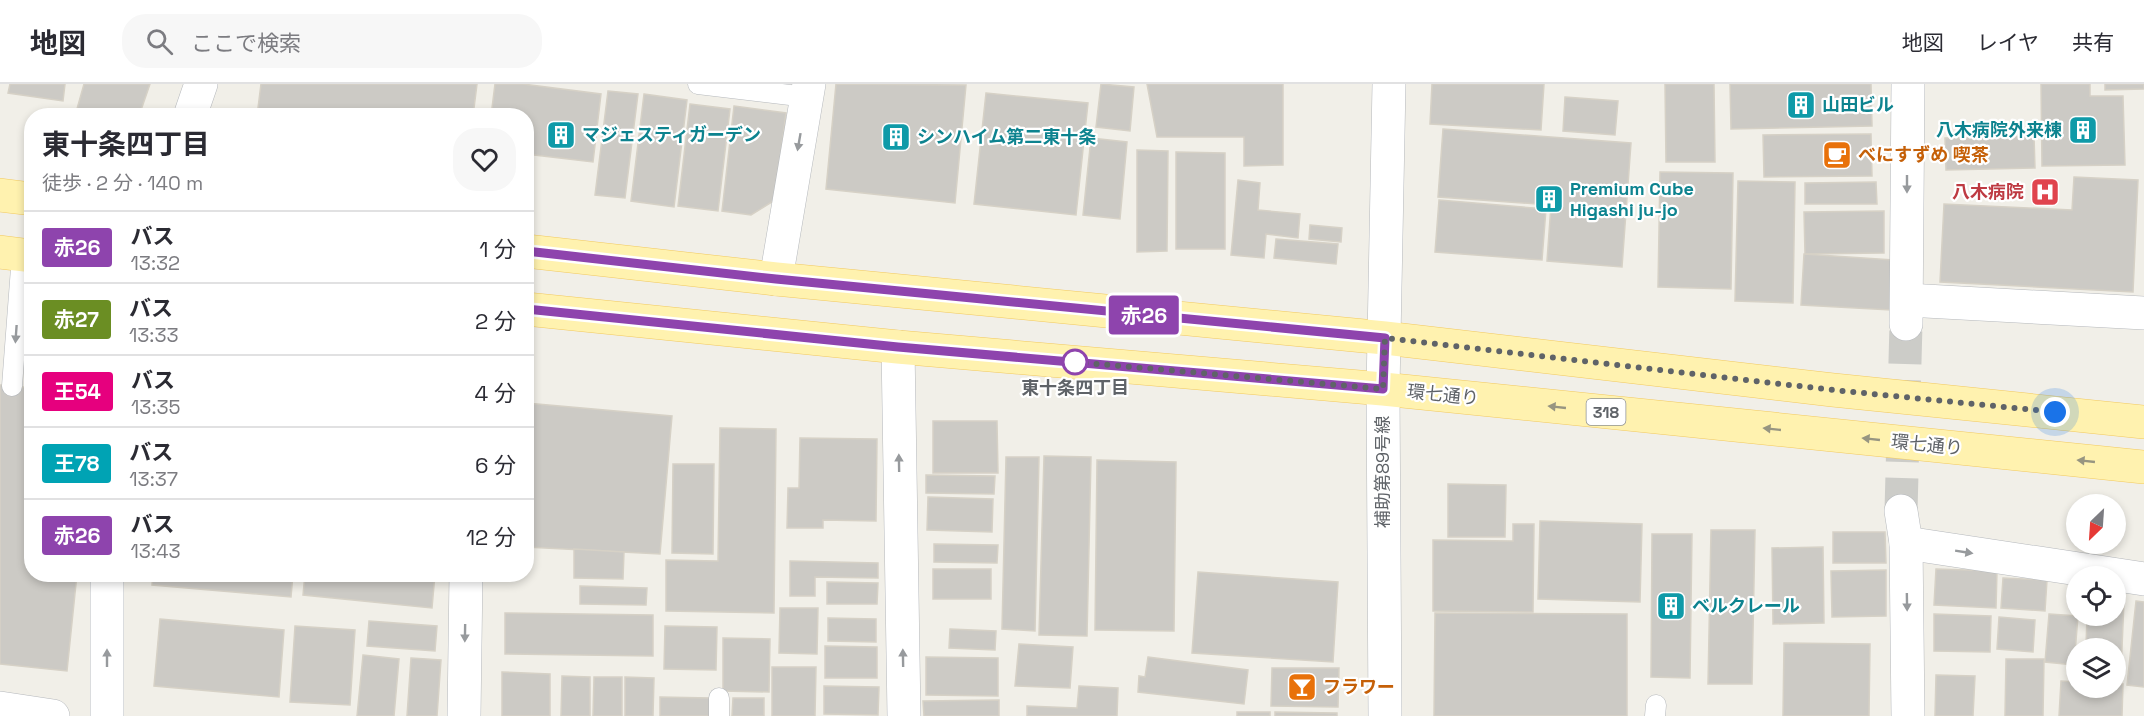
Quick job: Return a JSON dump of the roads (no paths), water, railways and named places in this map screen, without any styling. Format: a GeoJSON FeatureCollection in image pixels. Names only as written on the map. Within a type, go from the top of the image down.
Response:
{"type":"FeatureCollection","features":[{"type":"Feature","properties":{"kind":"main road"},"geometry":{"type":"LineString","coordinates":[[0,195],[24,198]]}},
{"type":"Feature","properties":{"kind":"main road"},"geometry":{"type":"LineString","coordinates":[[534,252],[776,279],[1385,338],[1833,390],[2144,422]]}},
{"type":"Feature","properties":{"kind":"main road","name":"環七通り"},"geometry":{"type":"LineString","coordinates":[[534,310],[898,347],[1383,389],[2144,467]]}},
{"type":"Feature","properties":{"kind":"street"},"geometry":{"type":"LineString","coordinates":[[193,108],[201,84]]}},
{"type":"Feature","properties":{"kind":"street","name":"補助第89号線"},"geometry":{"type":"LineString","coordinates":[[1385,716],[1383,389],[1389,84]]}},
{"type":"Feature","properties":{"kind":"street"},"geometry":{"type":"LineString","coordinates":[[1908,84],[1906,312],[2144,313]]}},
{"type":"Feature","properties":{"kind":"street"},"geometry":{"type":"LineString","coordinates":[[776,279],[808,91]]}},
{"type":"Feature","properties":{"kind":"street"},"geometry":{"type":"LineString","coordinates":[[898,347],[904,716]]}},
{"type":"Feature","properties":{"kind":"street"},"geometry":{"type":"LineString","coordinates":[[1901,511],[1906,543],[1908,716]]}},
{"type":"Feature","properties":{"kind":"street"},"geometry":{"type":"LineString","coordinates":[[1906,543],[2144,579]]}},
{"type":"Feature","properties":{"kind":"street"},"geometry":{"type":"LineString","coordinates":[[107,582],[107,716]]}},
{"type":"Feature","properties":{"kind":"street"},"geometry":{"type":"LineString","coordinates":[[464,716],[466,582]]}},
{"type":"Feature","properties":{"kind":"street"},"geometry":{"type":"LineString","coordinates":[[0,708],[53,716]]}},
{"type":"Feature","properties":{"kind":"lane"},"geometry":{"type":"LineString","coordinates":[[698,84],[808,91]]}},
{"type":"Feature","properties":{"kind":"lane"},"geometry":{"type":"LineString","coordinates":[[12,386],[18,254]]}},
{"type":"Feature","properties":{"kind":"tunnel"},"geometry":{"type":"LineString","coordinates":[[1901,511],[1906,324]]}},
{"type":"Feature","properties":{"kind":"place","name":"山田ビル"},"geometry":{"type":"Point","coordinates":[1801,105]}},
{"type":"Feature","properties":{"kind":"place","name":"八木病院外来棟"},"geometry":{"type":"Point","coordinates":[2083,130]}},
{"type":"Feature","properties":{"kind":"place","name":"マジェスティガーデン"},"geometry":{"type":"Point","coordinates":[561,135]}},
{"type":"Feature","properties":{"kind":"place","name":"シンハイム第二東十条"},"geometry":{"type":"Point","coordinates":[896,137]}},
{"type":"Feature","properties":{"kind":"place","name":"べにすずめ 喫茶"},"geometry":{"type":"Point","coordinates":[1837,155]}},
{"type":"Feature","properties":{"kind":"place","name":"八木病院"},"geometry":{"type":"Point","coordinates":[2045,192]}},
{"type":"Feature","properties":{"kind":"place","name":"Premium Cube Higashi ju-jo"},"geometry":{"type":"Point","coordinates":[1549,199]}},
{"type":"Feature","properties":{"kind":"place","name":"東十条四丁目"},"geometry":{"type":"Point","coordinates":[1075,362]}},
{"type":"Feature","properties":{"kind":"place","name":"ベルクレール"},"geometry":{"type":"Point","coordinates":[1671,606]}},
{"type":"Feature","properties":{"kind":"place","name":"フラワー"},"geometry":{"type":"Point","coordinates":[1302,687]}}]}
